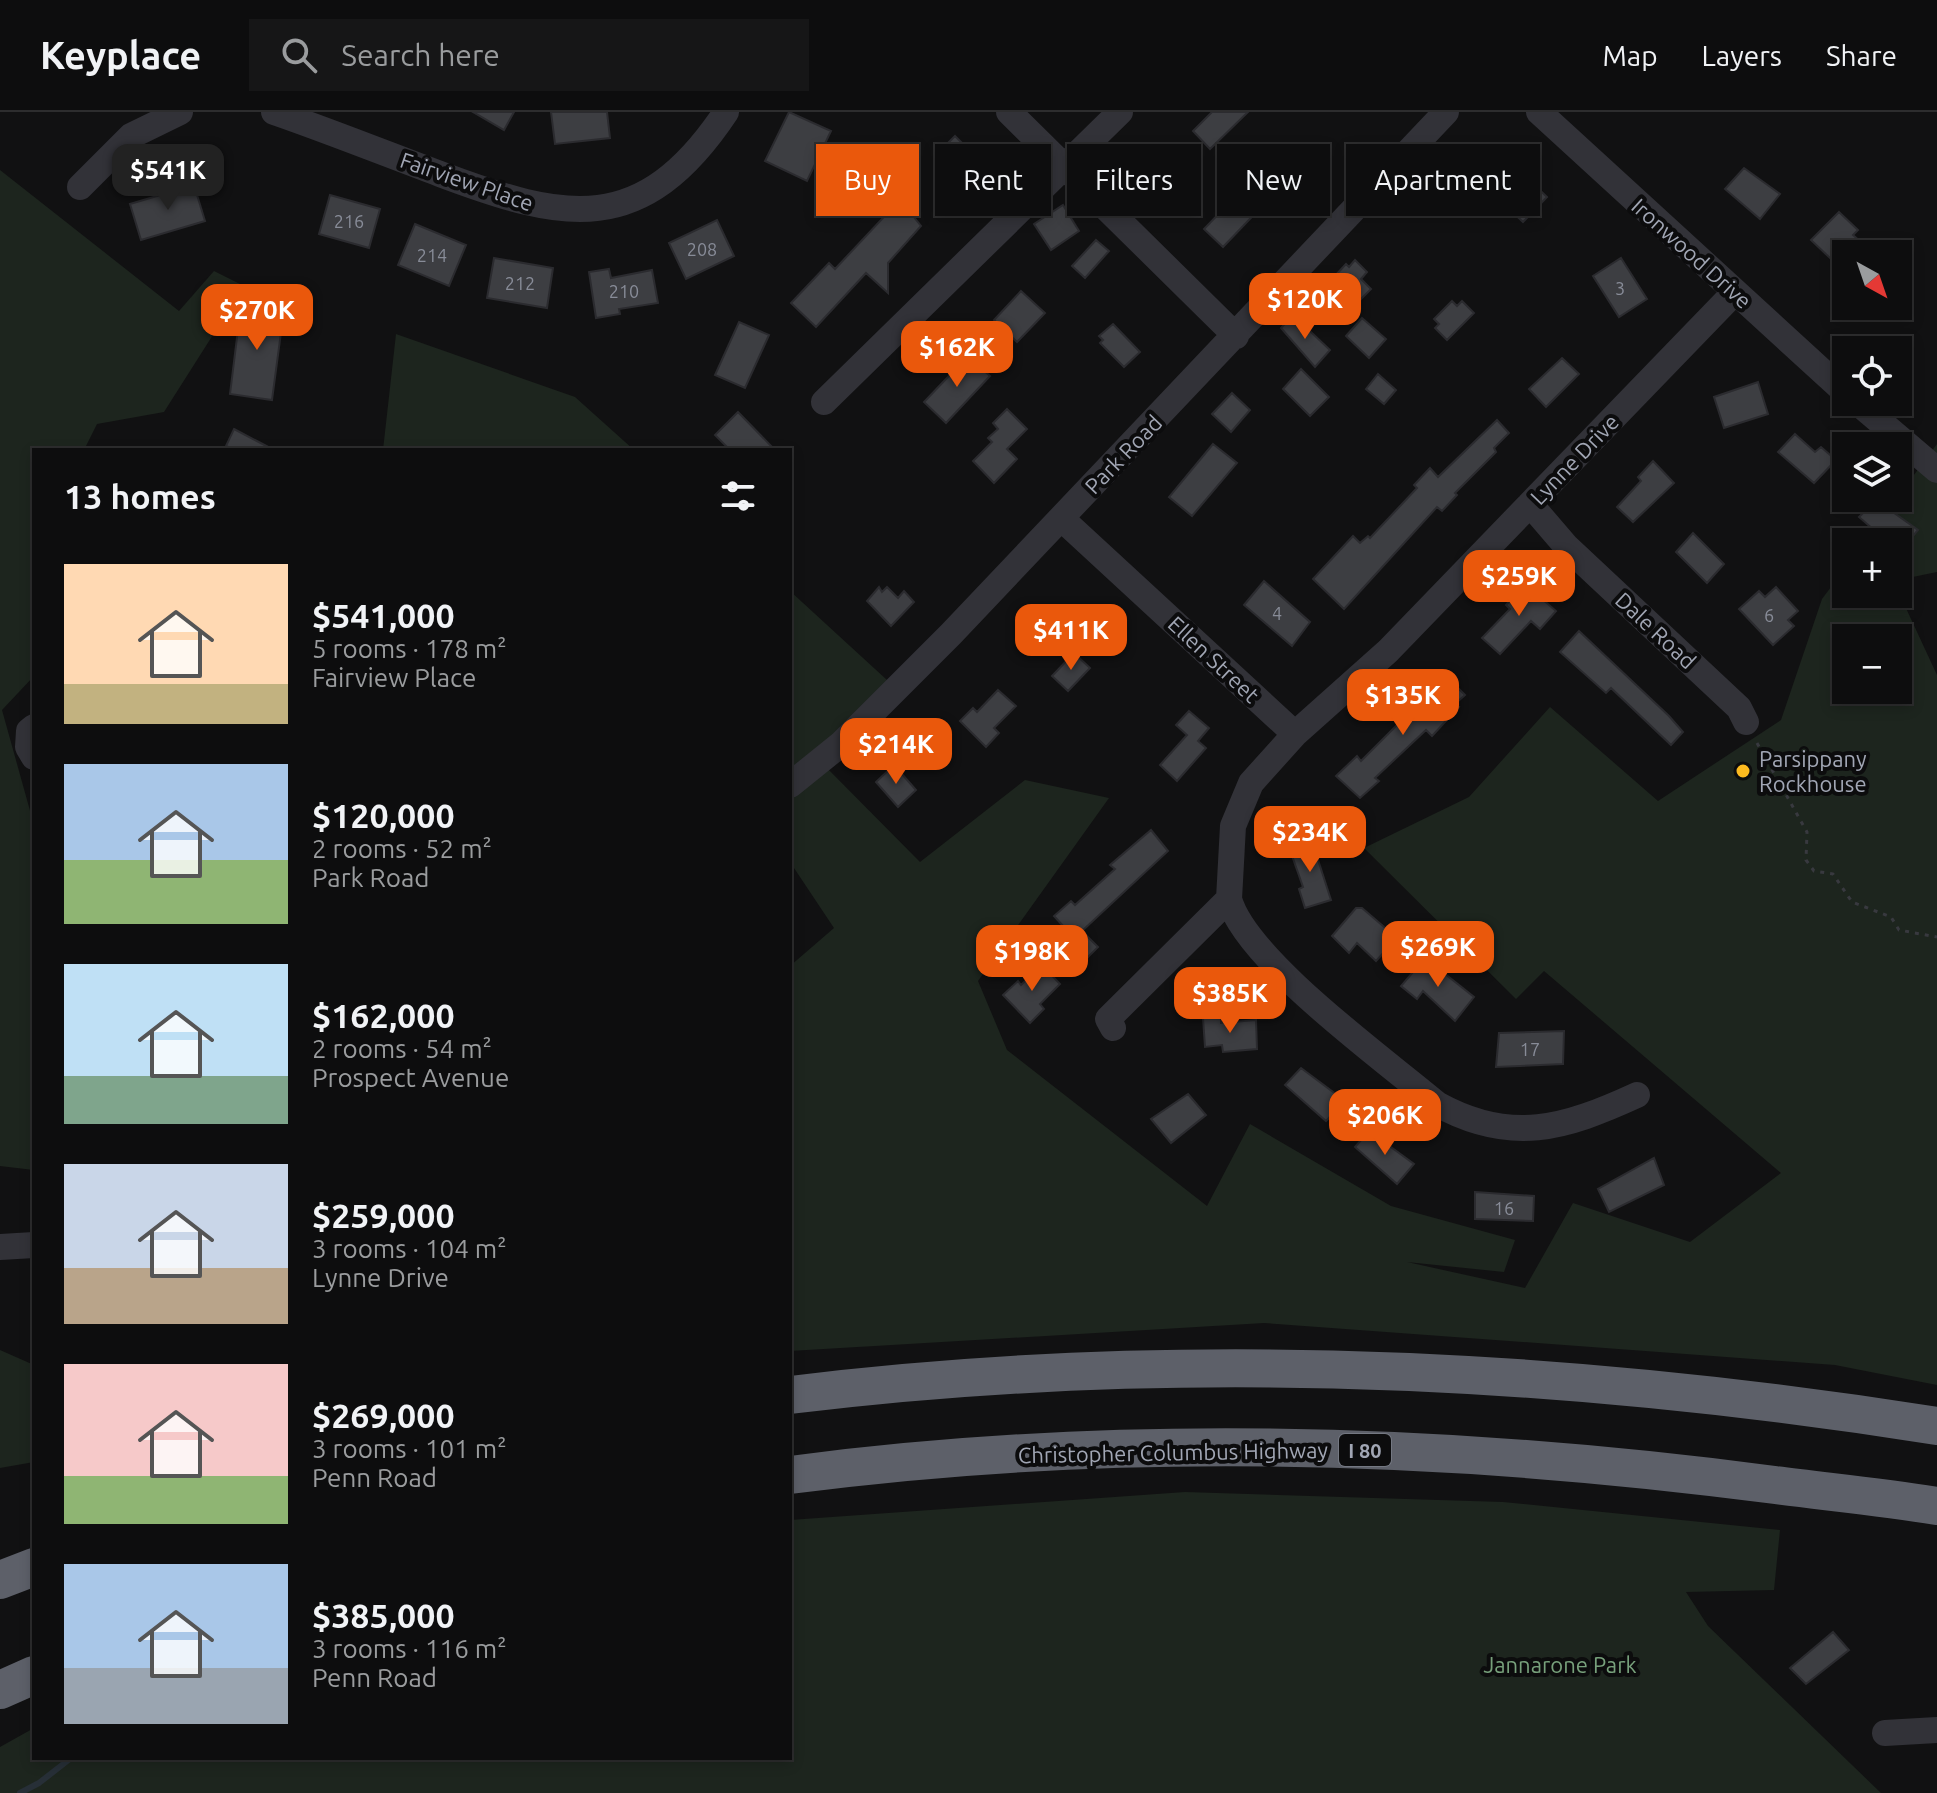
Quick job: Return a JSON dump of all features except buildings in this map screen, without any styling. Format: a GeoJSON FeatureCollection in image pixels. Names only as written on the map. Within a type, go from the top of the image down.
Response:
{"type":"FeatureCollection","features":[{"type":"Feature","properties":{"kind":"highway"},"geometry":{"type":"LineString","coordinates":[[792,1395],[1086,1371],[1298,1367],[1580,1382],[1937,1426]]}},
{"type":"Feature","properties":{"kind":"highway","name":"Christopher Columbus Highway"},"geometry":{"type":"LineString","coordinates":[[792,1475],[1043,1453],[1233,1447],[1377,1450],[1561,1460],[1937,1506]]}},
{"type":"Feature","properties":{"kind":"highway"},"geometry":{"type":"LineString","coordinates":[[0,1580],[32,1568]]}},
{"type":"Feature","properties":{"kind":"highway"},"geometry":{"type":"LineString","coordinates":[[0,1690],[32,1676]]}},
{"type":"Feature","properties":{"kind":"street"},"geometry":{"type":"LineString","coordinates":[[80,187],[131,136],[180,112]]}},
{"type":"Feature","properties":{"kind":"street","name":"Fairview Place"},"geometry":{"type":"LineString","coordinates":[[274,112],[503,197],[556,210],[588,210],[630,199],[680,169],[702,148],[726,112]]}},
{"type":"Feature","properties":{"kind":"street"},"geometry":{"type":"LineString","coordinates":[[1009,112],[1236,336]]}},
{"type":"Feature","properties":{"kind":"street"},"geometry":{"type":"LineString","coordinates":[[824,402],[1120,112]]}},
{"type":"Feature","properties":{"kind":"street","name":"Park Road"},"geometry":{"type":"LineString","coordinates":[[792,783],[841,744],[1062,519],[1446,112]]}},
{"type":"Feature","properties":{"kind":"street","name":"Ironwood Drive"},"geometry":{"type":"LineString","coordinates":[[1539,112],[1832,380]]}},
{"type":"Feature","properties":{"kind":"street","name":"Lynne Drive"},"geometry":{"type":"LineString","coordinates":[[1229,899],[1231,838],[1239,805],[1251,783],[1295,734],[1388,651],[1735,292]]}},
{"type":"Feature","properties":{"kind":"street"},"geometry":{"type":"LineString","coordinates":[[1873,416],[1937,470]]}},
{"type":"Feature","properties":{"kind":"street","name":"Dale Road"},"geometry":{"type":"LineString","coordinates":[[1530,504],[1566,546],[1739,708],[1746,722]]}},
{"type":"Feature","properties":{"kind":"street","name":"Ellen Street"},"geometry":{"type":"LineString","coordinates":[[1062,519],[1295,734]]}},
{"type":"Feature","properties":{"kind":"street"},"geometry":{"type":"LineString","coordinates":[[32,729],[29,731],[28,747],[32,754]]}},
{"type":"Feature","properties":{"kind":"street"},"geometry":{"type":"LineString","coordinates":[[1113,1028],[1108,1019],[1229,899],[1240,923],[1288,978],[1437,1104],[1460,1117],[1481,1124],[1547,1127],[1569,1124],[1637,1095]]}},
{"type":"Feature","properties":{"kind":"street"},"geometry":{"type":"LineString","coordinates":[[0,1247],[32,1245]]}},
{"type":"Feature","properties":{"kind":"street"},"geometry":{"type":"LineString","coordinates":[[1885,1733],[1937,1730]]}},
{"type":"Feature","properties":{"kind":"path"},"geometry":{"type":"LineString","coordinates":[[1746,722],[1807,832],[1806,860],[1814,871],[1833,874],[1852,902],[1891,917],[1899,930],[1937,937]]}},
{"type":"Feature","properties":{"kind":"green space"},"geometry":{"type":"Polygon","coordinates":[[[0,170],[179,311],[214,271],[244,286],[164,412],[97,424],[85,448],[32,448],[32,678],[2,710],[32,818],[32,1170],[0,1166],[0,170]]]}},
{"type":"Feature","properties":{"kind":"green space"},"geometry":{"type":"Polygon","coordinates":[[[396,334],[575,397],[632,448],[383,448],[396,334]]]}},
{"type":"Feature","properties":{"kind":"green space"},"geometry":{"type":"Polygon","coordinates":[[[1937,444],[1937,572],[1912,577],[1912,528],[1874,528],[1886,512],[1912,512],[1912,478],[1937,444]]]}},
{"type":"Feature","properties":{"kind":"green space"},"geometry":{"type":"Polygon","coordinates":[[[1832,586],[1832,608],[1906,608],[1937,675],[1937,1385],[1835,1365],[1264,1323],[792,1351],[792,964],[834,928],[792,865],[792,593],[899,691],[820,761],[920,862],[1025,780],[1109,798],[978,981],[1007,1050],[1207,1206],[1250,1124],[1391,1206],[1515,1240],[1504,1272],[1407,1262],[1525,1288],[1573,1203],[1690,1242],[1781,1173],[1544,971],[1516,999],[1364,848],[1469,797],[1550,707],[1658,801],[1781,720],[1822,599],[1832,586]]]}},
{"type":"Feature","properties":{"kind":"green space"},"geometry":{"type":"Polygon","coordinates":[[[0,1350],[32,1364],[32,1462],[0,1468],[0,1350]]]}},
{"type":"Feature","properties":{"kind":"green space","name":"Jannarone Park"},"geometry":{"type":"Polygon","coordinates":[[[1185,1492],[1503,1502],[1780,1530],[1774,1590],[1686,1592],[1708,1626],[1881,1793],[0,1793],[0,1747],[32,1729],[32,1760],[792,1760],[792,1520],[1185,1492]]]}},
{"type":"Feature","properties":{"kind":"waterway"},"geometry":{"type":"LineString","coordinates":[[20,1793],[39,1783],[68,1760]]}},
{"type":"Feature","properties":{"kind":"place","name":"Parsippany Rockhouse"},"geometry":{"type":"Point","coordinates":[1743,771]}}]}
